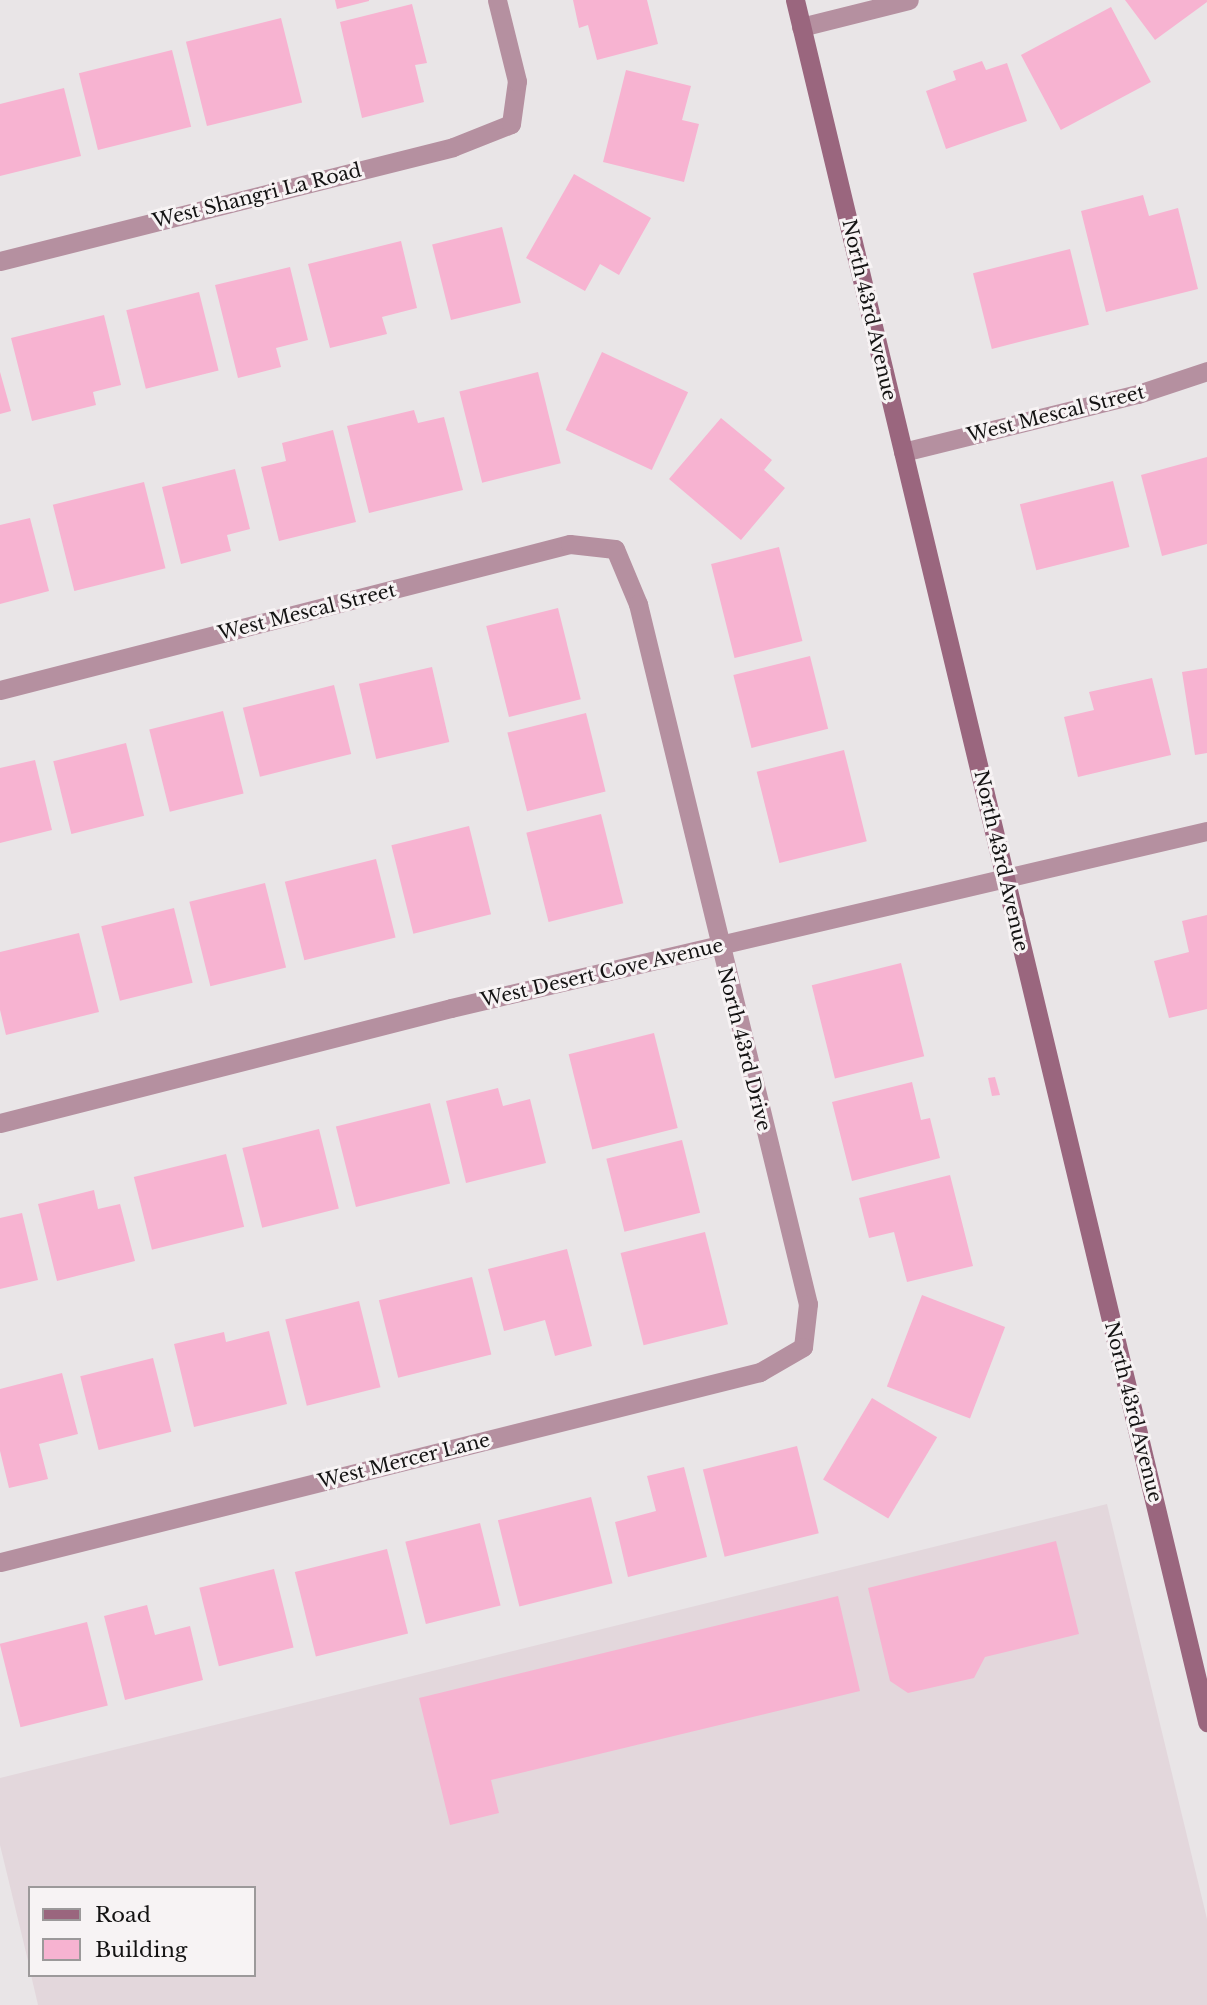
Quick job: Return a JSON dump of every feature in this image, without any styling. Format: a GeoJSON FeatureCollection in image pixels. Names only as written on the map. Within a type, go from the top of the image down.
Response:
{"type":"FeatureCollection","features":[{"type":"Feature","properties":{"kind":"main road","name":"North 43rd Avenue"},"geometry":{"type":"LineString","coordinates":[[794,0],[1207,1722]]}},
{"type":"Feature","properties":{"kind":"street","name":"West Shangri La Road"},"geometry":{"type":"LineString","coordinates":[[0,261],[453,147],[511,124],[517,81],[497,0]]}},
{"type":"Feature","properties":{"kind":"street"},"geometry":{"type":"LineString","coordinates":[[801,27],[909,0]]}},
{"type":"Feature","properties":{"kind":"street","name":"West Mescal Street"},"geometry":{"type":"LineString","coordinates":[[903,452],[1138,394],[1207,372]]}},
{"type":"Feature","properties":{"kind":"street","name":"West Mescal Street"},"geometry":{"type":"LineString","coordinates":[[0,690],[570,544],[615,549]]}},
{"type":"Feature","properties":{"kind":"street","name":"North 43rd Drive"},"geometry":{"type":"LineString","coordinates":[[615,549],[638,604],[808,1304],[803,1347]]}},
{"type":"Feature","properties":{"kind":"street","name":"West Desert Cove Avenue"},"geometry":{"type":"LineString","coordinates":[[0,1124],[719,945],[1005,876],[1207,831]]}},
{"type":"Feature","properties":{"kind":"street","name":"West Mercer Lane"},"geometry":{"type":"LineString","coordinates":[[0,1562],[760,1372],[803,1347]]}},
{"type":"Feature","properties":{"kind":"shaded area"},"geometry":{"type":"Polygon","coordinates":[[[1107,1504],[1207,1919],[1207,2005],[38,2005],[31,1977],[256,1977],[256,1886],[28,1886],[28,1961],[0,1845],[0,1778],[1107,1504]]]}},
{"type":"Feature","properties":{"kind":"building"},"geometry":{"type":"Polygon","coordinates":[[[335,0],[369,0],[369,1],[337,9],[335,0]]]}},
{"type":"Feature","properties":{"kind":"building"},"geometry":{"type":"Polygon","coordinates":[[[573,0],[647,0],[658,44],[597,60],[588,25],[579,28],[573,0]]]}},
{"type":"Feature","properties":{"kind":"building"},"geometry":{"type":"Polygon","coordinates":[[[1125,0],[1207,0],[1207,2],[1155,40],[1125,0]]]}},
{"type":"Feature","properties":{"kind":"building"},"geometry":{"type":"Polygon","coordinates":[[[412,4],[427,63],[415,65],[424,102],[362,118],[340,22],[412,4]]]}},
{"type":"Feature","properties":{"kind":"building"},"geometry":{"type":"Polygon","coordinates":[[[1111,7],[1151,82],[1061,130],[1021,55],[1111,7]]]}},
{"type":"Feature","properties":{"kind":"building"},"geometry":{"type":"Polygon","coordinates":[[[281,18],[302,102],[207,126],[186,42],[281,18]]]}},
{"type":"Feature","properties":{"kind":"building"},"geometry":{"type":"Polygon","coordinates":[[[172,50],[191,127],[98,150],[79,73],[172,50]]]}},
{"type":"Feature","properties":{"kind":"building"},"geometry":{"type":"Polygon","coordinates":[[[982,61],[986,70],[1007,63],[1027,121],[946,149],[926,91],[956,80],[953,71],[982,61]]]}},
{"type":"Feature","properties":{"kind":"building"},"geometry":{"type":"Polygon","coordinates":[[[626,70],[691,86],[682,120],[699,124],[684,182],[603,162],[626,70]]]}},
{"type":"Feature","properties":{"kind":"building"},"geometry":{"type":"Polygon","coordinates":[[[64,88],[81,156],[0,176],[0,104],[64,88]]]}},
{"type":"Feature","properties":{"kind":"building"},"geometry":{"type":"Polygon","coordinates":[[[574,174],[651,218],[619,275],[600,264],[585,291],[526,258],[574,174]]]}},
{"type":"Feature","properties":{"kind":"building"},"geometry":{"type":"Polygon","coordinates":[[[1143,195],[1149,216],[1178,208],[1198,289],[1106,312],[1081,211],[1143,195]]]}},
{"type":"Feature","properties":{"kind":"building"},"geometry":{"type":"Polygon","coordinates":[[[502,227],[521,303],[451,320],[432,244],[502,227]]]}},
{"type":"Feature","properties":{"kind":"building"},"geometry":{"type":"Polygon","coordinates":[[[401,241],[417,308],[382,317],[387,334],[330,348],[308,264],[401,241]]]}},
{"type":"Feature","properties":{"kind":"building"},"geometry":{"type":"Polygon","coordinates":[[[1070,249],[1089,325],[992,349],[973,273],[1070,249]]]}},
{"type":"Feature","properties":{"kind":"building"},"geometry":{"type":"Polygon","coordinates":[[[290,267],[308,340],[276,348],[281,367],[238,378],[215,285],[290,267]]]}},
{"type":"Feature","properties":{"kind":"building"},"geometry":{"type":"Polygon","coordinates":[[[199,292],[219,371],[146,389],[126,310],[199,292]]]}},
{"type":"Feature","properties":{"kind":"building"},"geometry":{"type":"Polygon","coordinates":[[[104,315],[121,385],[93,392],[96,405],[32,421],[11,338],[104,315]]]}},
{"type":"Feature","properties":{"kind":"building"},"geometry":{"type":"Polygon","coordinates":[[[602,352],[688,392],[652,470],[566,430],[602,352]]]}},
{"type":"Feature","properties":{"kind":"building"},"geometry":{"type":"Polygon","coordinates":[[[0,372],[11,411],[0,414],[0,372]]]}},
{"type":"Feature","properties":{"kind":"building"},"geometry":{"type":"Polygon","coordinates":[[[538,372],[561,463],[482,483],[459,392],[538,372]]]}},
{"type":"Feature","properties":{"kind":"building"},"geometry":{"type":"Polygon","coordinates":[[[414,410],[418,423],[444,417],[463,490],[369,513],[347,426],[414,410]]]}},
{"type":"Feature","properties":{"kind":"building"},"geometry":{"type":"Polygon","coordinates":[[[721,418],[772,460],[764,470],[785,488],[741,540],[669,479],[721,418]]]}},
{"type":"Feature","properties":{"kind":"building"},"geometry":{"type":"Polygon","coordinates":[[[333,430],[356,522],[279,541],[261,467],[286,461],[282,443],[333,430]]]}},
{"type":"Feature","properties":{"kind":"building"},"geometry":{"type":"Polygon","coordinates":[[[1207,457],[1207,544],[1162,556],[1141,475],[1207,457]]]}},
{"type":"Feature","properties":{"kind":"building"},"geometry":{"type":"Polygon","coordinates":[[[235,469],[250,529],[227,535],[231,551],[181,564],[162,487],[235,469]]]}},
{"type":"Feature","properties":{"kind":"building"},"geometry":{"type":"Polygon","coordinates":[[[1113,481],[1129,547],[1036,570],[1020,504],[1113,481]]]}},
{"type":"Feature","properties":{"kind":"building"},"geometry":{"type":"Polygon","coordinates":[[[144,482],[166,568],[74,591],[53,505],[144,482]]]}},
{"type":"Feature","properties":{"kind":"building"},"geometry":{"type":"Polygon","coordinates":[[[30,518],[49,591],[0,604],[0,525],[30,518]]]}},
{"type":"Feature","properties":{"kind":"building"},"geometry":{"type":"Polygon","coordinates":[[[779,547],[802,641],[735,658],[711,564],[779,547]]]}},
{"type":"Feature","properties":{"kind":"building"},"geometry":{"type":"Polygon","coordinates":[[[558,608],[581,699],[509,717],[486,626],[558,608]]]}},
{"type":"Feature","properties":{"kind":"building"},"geometry":{"type":"Polygon","coordinates":[[[810,656],[828,729],[751,748],[733,675],[810,656]]]}},
{"type":"Feature","properties":{"kind":"building"},"geometry":{"type":"Polygon","coordinates":[[[432,667],[449,742],[376,759],[359,684],[432,667]]]}},
{"type":"Feature","properties":{"kind":"building"},"geometry":{"type":"Polygon","coordinates":[[[1207,668],[1207,753],[1195,755],[1182,672],[1207,668]]]}},
{"type":"Feature","properties":{"kind":"building"},"geometry":{"type":"Polygon","coordinates":[[[1152,678],[1171,755],[1078,777],[1064,717],[1094,710],[1089,692],[1152,678]]]}},
{"type":"Feature","properties":{"kind":"building"},"geometry":{"type":"Polygon","coordinates":[[[334,685],[351,754],[260,777],[243,708],[334,685]]]}},
{"type":"Feature","properties":{"kind":"building"},"geometry":{"type":"Polygon","coordinates":[[[223,711],[244,793],[170,812],[149,729],[223,711]]]}},
{"type":"Feature","properties":{"kind":"building"},"geometry":{"type":"Polygon","coordinates":[[[586,713],[606,792],[527,811],[507,733],[586,713]]]}},
{"type":"Feature","properties":{"kind":"building"},"geometry":{"type":"Polygon","coordinates":[[[126,743],[144,816],[71,834],[53,761],[126,743]]]}},
{"type":"Feature","properties":{"kind":"building"},"geometry":{"type":"Polygon","coordinates":[[[844,750],[867,841],[779,863],[757,772],[844,750]]]}},
{"type":"Feature","properties":{"kind":"building"},"geometry":{"type":"Polygon","coordinates":[[[35,760],[52,830],[0,843],[0,768],[35,760]]]}},
{"type":"Feature","properties":{"kind":"building"},"geometry":{"type":"Polygon","coordinates":[[[601,814],[623,903],[549,922],[526,833],[601,814]]]}},
{"type":"Feature","properties":{"kind":"building"},"geometry":{"type":"Polygon","coordinates":[[[469,826],[491,914],[413,934],[391,845],[469,826]]]}},
{"type":"Feature","properties":{"kind":"building"},"geometry":{"type":"Polygon","coordinates":[[[376,859],[396,938],[304,960],[285,882],[376,859]]]}},
{"type":"Feature","properties":{"kind":"building"},"geometry":{"type":"Polygon","coordinates":[[[265,883],[286,967],[210,986],[189,902],[265,883]]]}},
{"type":"Feature","properties":{"kind":"building"},"geometry":{"type":"Polygon","coordinates":[[[174,908],[193,983],[120,1001],[101,926],[174,908]]]}},
{"type":"Feature","properties":{"kind":"building"},"geometry":{"type":"Polygon","coordinates":[[[1207,915],[1207,1009],[1169,1018],[1154,961],[1189,952],[1182,921],[1207,915]]]}},
{"type":"Feature","properties":{"kind":"building"},"geometry":{"type":"Polygon","coordinates":[[[79,933],[99,1012],[6,1035],[0,1010],[0,952],[79,933]]]}},
{"type":"Feature","properties":{"kind":"building"},"geometry":{"type":"Polygon","coordinates":[[[901,963],[924,1056],[835,1078],[812,985],[901,963]]]}},
{"type":"Feature","properties":{"kind":"building"},"geometry":{"type":"Polygon","coordinates":[[[654,1033],[678,1128],[592,1149],[569,1054],[654,1033]]]}},
{"type":"Feature","properties":{"kind":"building"},"geometry":{"type":"Polygon","coordinates":[[[995,1077],[1000,1095],[992,1096],[988,1078],[995,1077]]]}},
{"type":"Feature","properties":{"kind":"building"},"geometry":{"type":"Polygon","coordinates":[[[912,1082],[921,1120],[930,1118],[940,1158],[852,1181],[832,1102],[912,1082]]]}},
{"type":"Feature","properties":{"kind":"building"},"geometry":{"type":"Polygon","coordinates":[[[498,1088],[503,1106],[530,1099],[546,1163],[466,1183],[446,1101],[498,1088]]]}},
{"type":"Feature","properties":{"kind":"building"},"geometry":{"type":"Polygon","coordinates":[[[430,1103],[450,1184],[356,1207],[336,1126],[430,1103]]]}},
{"type":"Feature","properties":{"kind":"building"},"geometry":{"type":"Polygon","coordinates":[[[319,1129],[339,1209],[262,1228],[242,1148],[319,1129]]]}},
{"type":"Feature","properties":{"kind":"building"},"geometry":{"type":"Polygon","coordinates":[[[682,1140],[700,1213],[624,1232],[606,1159],[682,1140]]]}},
{"type":"Feature","properties":{"kind":"building"},"geometry":{"type":"Polygon","coordinates":[[[226,1154],[244,1227],[152,1250],[134,1177],[226,1154]]]}},
{"type":"Feature","properties":{"kind":"building"},"geometry":{"type":"Polygon","coordinates":[[[950,1175],[973,1266],[907,1282],[894,1232],[869,1238],[859,1198],[950,1175]]]}},
{"type":"Feature","properties":{"kind":"building"},"geometry":{"type":"Polygon","coordinates":[[[94,1190],[98,1209],[120,1204],[135,1261],[57,1281],[38,1204],[94,1190]]]}},
{"type":"Feature","properties":{"kind":"building"},"geometry":{"type":"Polygon","coordinates":[[[22,1213],[38,1280],[0,1289],[0,1218],[22,1213]]]}},
{"type":"Feature","properties":{"kind":"building"},"geometry":{"type":"Polygon","coordinates":[[[705,1232],[728,1324],[644,1345],[621,1253],[705,1232]]]}},
{"type":"Feature","properties":{"kind":"building"},"geometry":{"type":"Polygon","coordinates":[[[567,1249],[592,1346],[555,1356],[545,1320],[504,1331],[488,1269],[567,1249]]]}},
{"type":"Feature","properties":{"kind":"building"},"geometry":{"type":"Polygon","coordinates":[[[472,1277],[491,1355],[398,1378],[379,1300],[472,1277]]]}},
{"type":"Feature","properties":{"kind":"building"},"geometry":{"type":"Polygon","coordinates":[[[922,1295],[1005,1327],[970,1418],[887,1386],[922,1295]]]}},
{"type":"Feature","properties":{"kind":"building"},"geometry":{"type":"Polygon","coordinates":[[[359,1301],[381,1387],[307,1406],[285,1319],[359,1301]]]}},
{"type":"Feature","properties":{"kind":"building"},"geometry":{"type":"Polygon","coordinates":[[[269,1331],[287,1404],[194,1427],[174,1344],[224,1332],[226,1342],[269,1331]]]}},
{"type":"Feature","properties":{"kind":"building"},"geometry":{"type":"Polygon","coordinates":[[[153,1358],[171,1432],[99,1450],[80,1376],[153,1358]]]}},
{"type":"Feature","properties":{"kind":"building"},"geometry":{"type":"Polygon","coordinates":[[[62,1373],[78,1434],[39,1444],[48,1479],[9,1488],[0,1451],[0,1389],[62,1373]]]}},
{"type":"Feature","properties":{"kind":"building"},"geometry":{"type":"Polygon","coordinates":[[[872,1398],[937,1437],[888,1519],[823,1479],[872,1398]]]}},
{"type":"Feature","properties":{"kind":"building"},"geometry":{"type":"Polygon","coordinates":[[[797,1446],[819,1533],[725,1557],[703,1469],[797,1446]]]}},
{"type":"Feature","properties":{"kind":"building"},"geometry":{"type":"Polygon","coordinates":[[[684,1467],[707,1557],[628,1577],[615,1522],[656,1511],[647,1476],[684,1467]]]}},
{"type":"Feature","properties":{"kind":"building"},"geometry":{"type":"Polygon","coordinates":[[[591,1497],[613,1583],[519,1607],[498,1520],[591,1497]]]}},
{"type":"Feature","properties":{"kind":"building"},"geometry":{"type":"Polygon","coordinates":[[[480,1523],[501,1605],[426,1624],[405,1542],[480,1523]]]}},
{"type":"Feature","properties":{"kind":"building"},"geometry":{"type":"Polygon","coordinates":[[[1056,1541],[1079,1634],[985,1657],[974,1678],[908,1693],[890,1681],[868,1588],[1056,1541]]]}},
{"type":"Feature","properties":{"kind":"building"},"geometry":{"type":"Polygon","coordinates":[[[387,1549],[408,1633],[316,1656],[295,1572],[387,1549]]]}},
{"type":"Feature","properties":{"kind":"building"},"geometry":{"type":"Polygon","coordinates":[[[274,1569],[294,1648],[219,1666],[199,1588],[274,1569]]]}},
{"type":"Feature","properties":{"kind":"building"},"geometry":{"type":"Polygon","coordinates":[[[838,1596],[860,1691],[491,1780],[499,1813],[450,1825],[419,1698],[838,1596]]]}},
{"type":"Feature","properties":{"kind":"building"},"geometry":{"type":"Polygon","coordinates":[[[147,1605],[155,1635],[190,1626],[203,1680],[125,1700],[104,1616],[147,1605]]]}},
{"type":"Feature","properties":{"kind":"building"},"geometry":{"type":"Polygon","coordinates":[[[87,1622],[108,1705],[20,1727],[0,1644],[87,1622]]]}}]}
